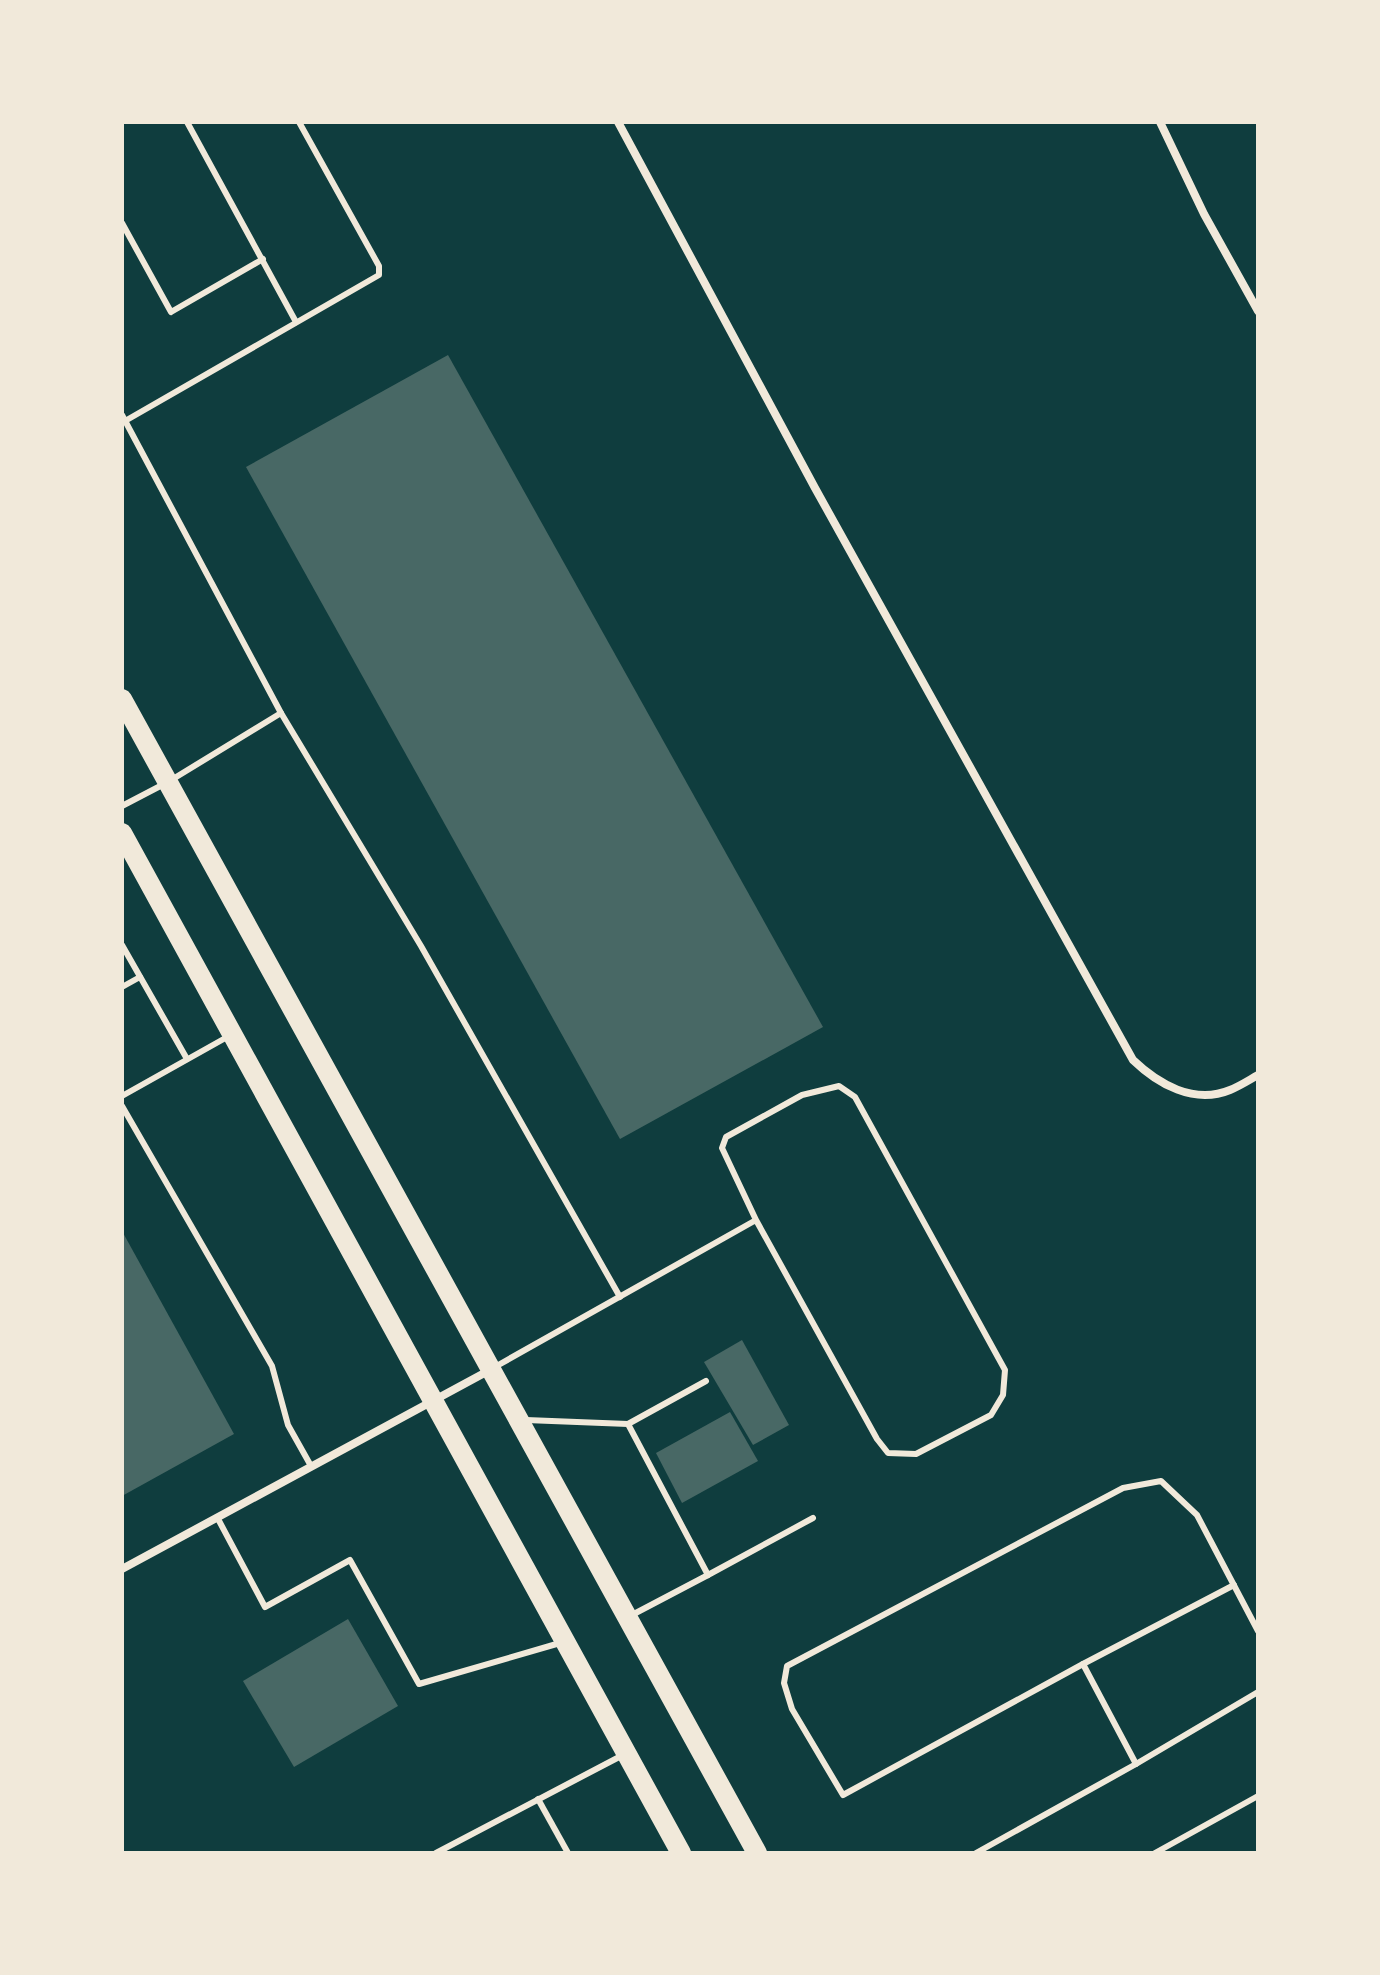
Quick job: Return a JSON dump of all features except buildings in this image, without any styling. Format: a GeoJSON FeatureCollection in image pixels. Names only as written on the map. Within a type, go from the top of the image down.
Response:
{"type":"FeatureCollection","features":[{"type":"Feature","properties":{"kind":"main road"},"geometry":{"type":"LineString","coordinates":[[122,699],[757,1853]]}},
{"type":"Feature","properties":{"kind":"main road"},"geometry":{"type":"LineString","coordinates":[[122,833],[681,1853]]}},
{"type":"Feature","properties":{"kind":"street"},"geometry":{"type":"LineString","coordinates":[[618,122],[815,488],[1133,1060],[1151,1077],[1172,1089],[1194,1094],[1230,1090],[1258,1075]]}},
{"type":"Feature","properties":{"kind":"street"},"geometry":{"type":"LineString","coordinates":[[1160,122],[1204,214],[1258,311]]}},
{"type":"Feature","properties":{"kind":"street"},"geometry":{"type":"LineString","coordinates":[[122,1569],[490,1370]]}},
{"type":"Feature","properties":{"kind":"lane"},"geometry":{"type":"LineString","coordinates":[[187,122],[296,322]]}},
{"type":"Feature","properties":{"kind":"lane"},"geometry":{"type":"LineString","coordinates":[[299,122],[379,266],[379,275],[124,418],[281,713],[421,946],[620,1297]]}},
{"type":"Feature","properties":{"kind":"lane"},"geometry":{"type":"LineString","coordinates":[[122,223],[171,312],[263,259]]}},
{"type":"Feature","properties":{"kind":"lane"},"geometry":{"type":"LineString","coordinates":[[122,806],[168,782],[281,713]]}},
{"type":"Feature","properties":{"kind":"lane"},"geometry":{"type":"LineString","coordinates":[[122,945],[187,1059]]}},
{"type":"Feature","properties":{"kind":"lane"},"geometry":{"type":"LineString","coordinates":[[122,987],[140,977]]}},
{"type":"Feature","properties":{"kind":"lane"},"geometry":{"type":"LineString","coordinates":[[122,1096],[232,1034]]}},
{"type":"Feature","properties":{"kind":"lane"},"geometry":{"type":"LineString","coordinates":[[839,1086],[855,1097],[1005,1370],[1003,1395],[991,1415],[916,1454],[888,1453],[877,1439],[756,1220],[722,1148],[726,1137],[802,1095],[839,1086]]}},
{"type":"Feature","properties":{"kind":"lane"},"geometry":{"type":"LineString","coordinates":[[122,1106],[272,1366],[288,1425],[311,1466]]}},
{"type":"Feature","properties":{"kind":"lane"},"geometry":{"type":"LineString","coordinates":[[490,1370],[756,1220]]}},
{"type":"Feature","properties":{"kind":"lane"},"geometry":{"type":"LineString","coordinates":[[518,1420],[628,1424],[706,1381]]}},
{"type":"Feature","properties":{"kind":"lane"},"geometry":{"type":"LineString","coordinates":[[628,1424],[708,1575]]}},
{"type":"Feature","properties":{"kind":"lane"},"geometry":{"type":"LineString","coordinates":[[1234,1585],[843,1795],[792,1709],[784,1683],[787,1666],[820,1646],[1123,1488],[1161,1481],[1197,1515],[1234,1585],[1258,1631]]}},
{"type":"Feature","properties":{"kind":"lane"},"geometry":{"type":"LineString","coordinates":[[217,1517],[265,1607],[350,1560],[419,1684],[565,1641]]}},
{"type":"Feature","properties":{"kind":"lane"},"geometry":{"type":"LineString","coordinates":[[627,1618],[813,1518]]}},
{"type":"Feature","properties":{"kind":"lane"},"geometry":{"type":"LineString","coordinates":[[1083,1664],[1136,1764]]}},
{"type":"Feature","properties":{"kind":"lane"},"geometry":{"type":"LineString","coordinates":[[976,1853],[1258,1692]]}},
{"type":"Feature","properties":{"kind":"lane"},"geometry":{"type":"LineString","coordinates":[[436,1853],[627,1753]]}},
{"type":"Feature","properties":{"kind":"lane"},"geometry":{"type":"LineString","coordinates":[[1155,1853],[1169,1850],[1258,1796]]}},
{"type":"Feature","properties":{"kind":"lane"},"geometry":{"type":"LineString","coordinates":[[538,1799],[568,1853]]}}]}
